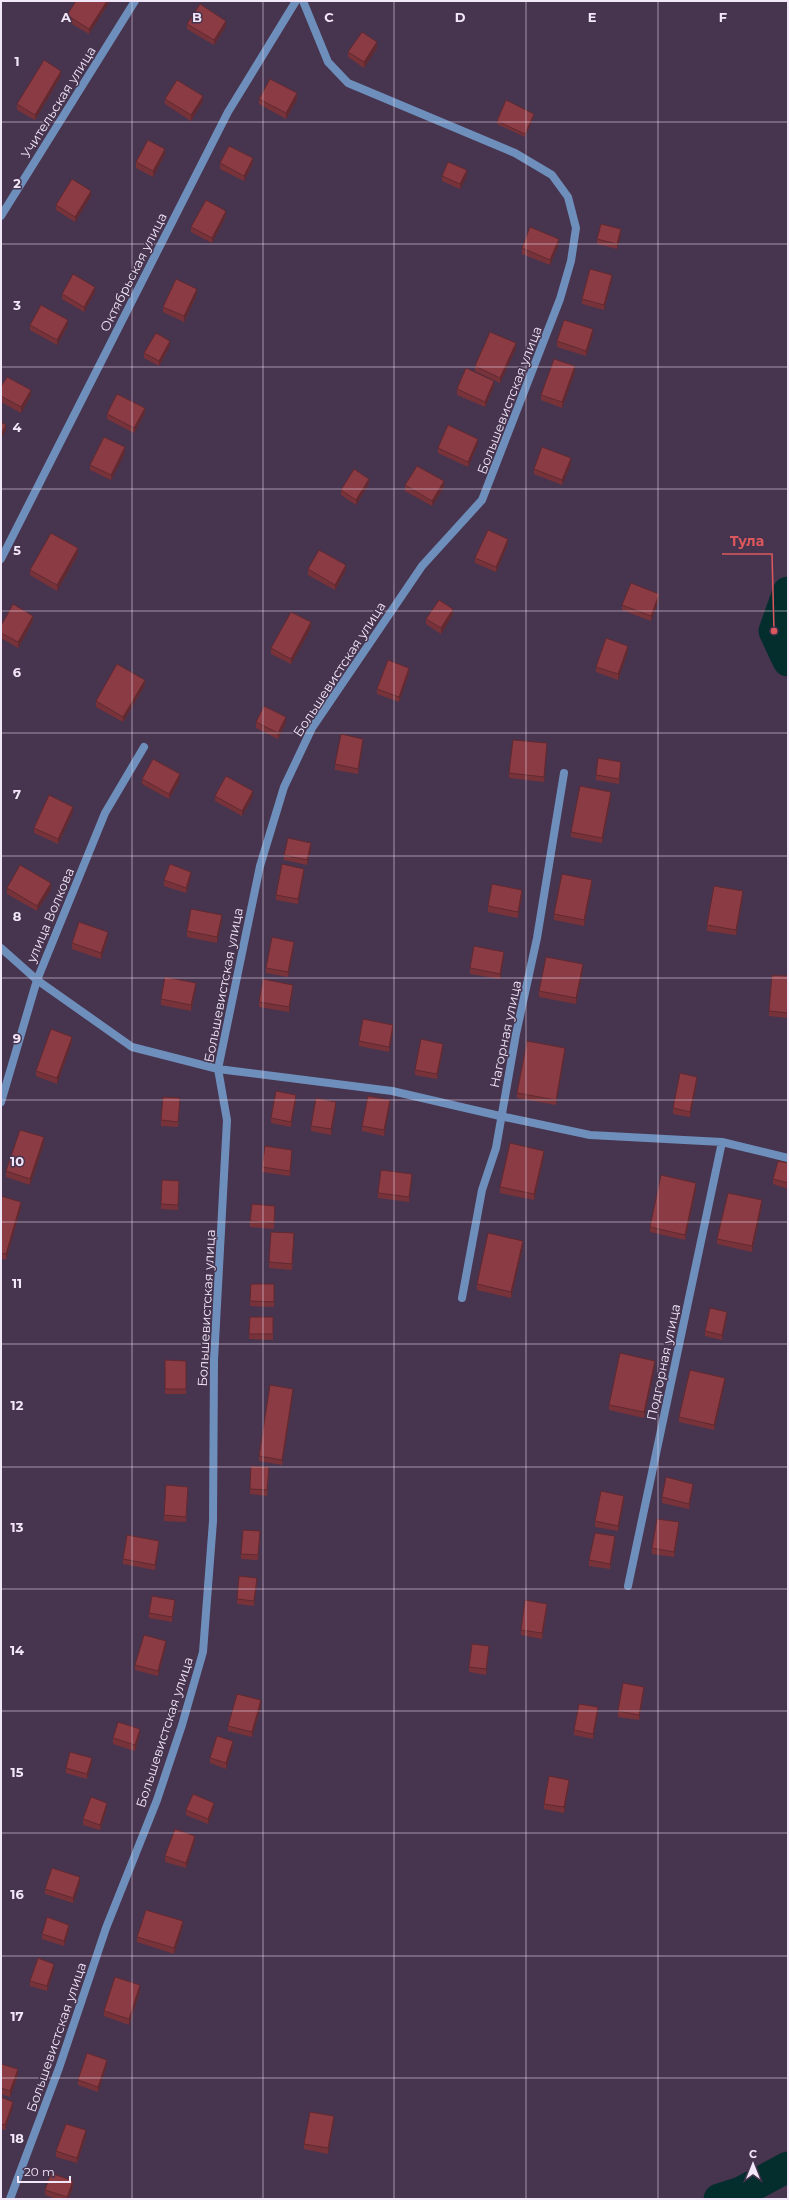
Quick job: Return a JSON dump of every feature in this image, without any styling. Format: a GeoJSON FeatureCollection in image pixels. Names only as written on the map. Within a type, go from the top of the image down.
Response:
{"type":"FeatureCollection","features":[{"type":"Feature","properties":{"kind":"street","name":"Учительская улица"},"geometry":{"type":"LineString","coordinates":[[1,216],[135,1]]}},
{"type":"Feature","properties":{"kind":"street","name":"Октябрьская улица"},"geometry":{"type":"LineString","coordinates":[[1,559],[228,112],[296,1]]}},
{"type":"Feature","properties":{"kind":"street","name":"Большевистская улица"},"geometry":{"type":"LineString","coordinates":[[10,2199],[59,2068],[106,1928],[157,1800],[182,1725],[203,1652],[213,1521],[214,1360],[227,1120],[218,1069],[260,866],[284,787],[312,728],[422,566],[482,500],[560,299],[571,262],[576,228],[568,197],[552,174],[515,153],[348,83],[328,62],[303,1]]}},
{"type":"Feature","properties":{"kind":"street","name":"улица Волкова"},"geometry":{"type":"LineString","coordinates":[[1,1102],[37,980],[105,814],[144,746]]}},
{"type":"Feature","properties":{"kind":"street","name":"Нагорная улица"},"geometry":{"type":"LineString","coordinates":[[462,1298],[482,1190],[496,1148],[500,1116],[537,938],[564,773]]}},
{"type":"Feature","properties":{"kind":"street"},"geometry":{"type":"LineString","coordinates":[[1,948],[37,980],[132,1047],[218,1069],[392,1091],[590,1135],[722,1142],[788,1158]]}},
{"type":"Feature","properties":{"kind":"street","name":"Подгорная улица"},"geometry":{"type":"LineString","coordinates":[[628,1586],[722,1142]]}},
{"type":"Feature","properties":{"kind":"building"},"geometry":{"type":"Polygon","coordinates":[[[76,1],[107,1],[89,29],[67,15],[76,1]]]}},
{"type":"Feature","properties":{"kind":"building"},"geometry":{"type":"Polygon","coordinates":[[[200,4],[226,21],[214,40],[187,24],[200,4]]]}},
{"type":"Feature","properties":{"kind":"building"},"geometry":{"type":"Polygon","coordinates":[[[362,32],[377,42],[364,62],[348,52],[362,32]]]}},
{"type":"Feature","properties":{"kind":"building"},"geometry":{"type":"Polygon","coordinates":[[[44,60],[61,71],[35,115],[17,104],[44,60]]]}},
{"type":"Feature","properties":{"kind":"building"},"geometry":{"type":"Polygon","coordinates":[[[270,79],[297,93],[286,113],[259,99],[270,79]]]}},
{"type":"Feature","properties":{"kind":"building"},"geometry":{"type":"Polygon","coordinates":[[[177,80],[203,96],[191,115],[165,99],[177,80]]]}},
{"type":"Feature","properties":{"kind":"building"},"geometry":{"type":"Polygon","coordinates":[[[506,100],[534,114],[525,134],[497,121],[506,100]]]}},
{"type":"Feature","properties":{"kind":"building"},"geometry":{"type":"Polygon","coordinates":[[[148,140],[165,149],[153,171],[136,162],[148,140]]]}},
{"type":"Feature","properties":{"kind":"building"},"geometry":{"type":"Polygon","coordinates":[[[229,146],[253,158],[244,176],[220,163],[229,146]]]}},
{"type":"Feature","properties":{"kind":"building"},"geometry":{"type":"Polygon","coordinates":[[[448,162],[467,170],[460,184],[442,176],[448,162]]]}},
{"type":"Feature","properties":{"kind":"building"},"geometry":{"type":"Polygon","coordinates":[[[72,179],[91,191],[75,217],[56,205],[72,179]]]}},
{"type":"Feature","properties":{"kind":"building"},"geometry":{"type":"Polygon","coordinates":[[[206,200],[226,211],[212,238],[191,227],[206,200]]]}},
{"type":"Feature","properties":{"kind":"building"},"geometry":{"type":"Polygon","coordinates":[[[601,224],[621,229],[617,244],[597,239],[601,224]]]}},
{"type":"Feature","properties":{"kind":"building"},"geometry":{"type":"Polygon","coordinates":[[[530,227],[559,239],[550,260],[522,248],[530,227]]]}},
{"type":"Feature","properties":{"kind":"building"},"geometry":{"type":"Polygon","coordinates":[[[590,269],[612,275],[604,305],[582,299],[590,269]]]}},
{"type":"Feature","properties":{"kind":"building"},"geometry":{"type":"Polygon","coordinates":[[[73,274],[95,287],[84,307],[62,294],[73,274]]]}},
{"type":"Feature","properties":{"kind":"building"},"geometry":{"type":"Polygon","coordinates":[[[176,279],[197,289],[184,316],[163,307],[176,279]]]}},
{"type":"Feature","properties":{"kind":"building"},"geometry":{"type":"Polygon","coordinates":[[[41,305],[68,320],[57,340],[30,325],[41,305]]]}},
{"type":"Feature","properties":{"kind":"building"},"geometry":{"type":"Polygon","coordinates":[[[564,320],[593,329],[586,351],[557,341],[564,320]]]}},
{"type":"Feature","properties":{"kind":"building"},"geometry":{"type":"Polygon","coordinates":[[[490,332],[516,343],[500,378],[475,366],[490,332]]]}},
{"type":"Feature","properties":{"kind":"building"},"geometry":{"type":"Polygon","coordinates":[[[156,333],[170,341],[159,361],[144,353],[156,333]]]}},
{"type":"Feature","properties":{"kind":"building"},"geometry":{"type":"Polygon","coordinates":[[[554,359],[575,366],[562,402],[541,395],[554,359]]]}},
{"type":"Feature","properties":{"kind":"building"},"geometry":{"type":"Polygon","coordinates":[[[466,368],[494,381],[485,402],[457,389],[466,368]]]}},
{"type":"Feature","properties":{"kind":"building"},"geometry":{"type":"Polygon","coordinates":[[[7,377],[31,390],[21,407],[1,396],[1,387],[7,377]]]}},
{"type":"Feature","properties":{"kind":"building"},"geometry":{"type":"Polygon","coordinates":[[[117,394],[145,408],[134,428],[107,414],[117,394]]]}},
{"type":"Feature","properties":{"kind":"building"},"geometry":{"type":"Polygon","coordinates":[[[1,422],[6,425],[1,434],[1,422]]]}},
{"type":"Feature","properties":{"kind":"building"},"geometry":{"type":"Polygon","coordinates":[[[448,425],[478,439],[468,462],[438,448],[448,425]]]}},
{"type":"Feature","properties":{"kind":"building"},"geometry":{"type":"Polygon","coordinates":[[[104,437],[125,447],[111,475],[90,465],[104,437]]]}},
{"type":"Feature","properties":{"kind":"building"},"geometry":{"type":"Polygon","coordinates":[[[542,447],[571,458],[562,480],[534,469],[542,447]]]}},
{"type":"Feature","properties":{"kind":"building"},"geometry":{"type":"Polygon","coordinates":[[[417,466],[444,481],[432,501],[405,485],[417,466]]]}},
{"type":"Feature","properties":{"kind":"building"},"geometry":{"type":"Polygon","coordinates":[[[354,469],[369,479],[356,500],[341,490],[354,469]]]}},
{"type":"Feature","properties":{"kind":"building"},"geometry":{"type":"Polygon","coordinates":[[[488,530],[508,539],[496,567],[475,558],[488,530]]]}},
{"type":"Feature","properties":{"kind":"building"},"geometry":{"type":"Polygon","coordinates":[[[51,533],[78,548],[57,585],[30,570],[51,533]]]}},
{"type":"Feature","properties":{"kind":"building"},"geometry":{"type":"Polygon","coordinates":[[[319,550],[346,565],[335,585],[308,569],[319,550]]]}},
{"type":"Feature","properties":{"kind":"building"},"geometry":{"type":"Polygon","coordinates":[[[631,583],[659,594],[651,616],[622,605],[631,583]]]}},
{"type":"Feature","properties":{"kind":"building"},"geometry":{"type":"Polygon","coordinates":[[[439,600],[453,609],[441,628],[426,619],[439,600]]]}},
{"type":"Feature","properties":{"kind":"building"},"geometry":{"type":"Polygon","coordinates":[[[13,604],[33,616],[18,642],[1,633],[1,626],[13,604]]]}},
{"type":"Feature","properties":{"kind":"building"},"geometry":{"type":"Polygon","coordinates":[[[291,612],[311,622],[291,659],[271,648],[291,612]]]}},
{"type":"Feature","properties":{"kind":"building"},"geometry":{"type":"Polygon","coordinates":[[[606,638],[628,646],[618,674],[596,667],[606,638]]]}},
{"type":"Feature","properties":{"kind":"building"},"geometry":{"type":"Polygon","coordinates":[[[388,660],[409,668],[399,697],[377,689],[388,660]]]}},
{"type":"Feature","properties":{"kind":"building"},"geometry":{"type":"Polygon","coordinates":[[[117,664],[145,680],[123,717],[96,701],[117,664]]]}},
{"type":"Feature","properties":{"kind":"building"},"geometry":{"type":"Polygon","coordinates":[[[264,706],[286,717],[278,733],[256,722],[264,706]]]}},
{"type":"Feature","properties":{"kind":"building"},"geometry":{"type":"Polygon","coordinates":[[[341,734],[363,739],[358,769],[335,764],[341,734]]]}},
{"type":"Feature","properties":{"kind":"building"},"geometry":{"type":"Polygon","coordinates":[[[513,740],[547,743],[544,777],[509,773],[513,740]]]}},
{"type":"Feature","properties":{"kind":"building"},"geometry":{"type":"Polygon","coordinates":[[[598,758],[621,762],[619,779],[596,775],[598,758]]]}},
{"type":"Feature","properties":{"kind":"building"},"geometry":{"type":"Polygon","coordinates":[[[153,759],[180,774],[169,794],[142,779],[153,759]]]}},
{"type":"Feature","properties":{"kind":"building"},"geometry":{"type":"Polygon","coordinates":[[[226,776],[253,791],[242,811],[215,796],[226,776]]]}},
{"type":"Feature","properties":{"kind":"building"},"geometry":{"type":"Polygon","coordinates":[[[580,786],[611,792],[602,838],[571,832],[580,786]]]}},
{"type":"Feature","properties":{"kind":"building"},"geometry":{"type":"Polygon","coordinates":[[[49,795],[73,807],[58,839],[34,828],[49,795]]]}},
{"type":"Feature","properties":{"kind":"building"},"geometry":{"type":"Polygon","coordinates":[[[288,838],[311,843],[307,860],[284,855],[288,838]]]}},
{"type":"Feature","properties":{"kind":"building"},"geometry":{"type":"Polygon","coordinates":[[[170,864],[191,872],[186,888],[164,880],[170,864]]]}},
{"type":"Feature","properties":{"kind":"building"},"geometry":{"type":"Polygon","coordinates":[[[282,864],[304,869],[298,899],[276,895],[282,864]]]}},
{"type":"Feature","properties":{"kind":"building"},"geometry":{"type":"Polygon","coordinates":[[[20,865],[51,883],[37,906],[7,888],[20,865]]]}},
{"type":"Feature","properties":{"kind":"building"},"geometry":{"type":"Polygon","coordinates":[[[562,874],[592,880],[584,920],[554,914],[562,874]]]}},
{"type":"Feature","properties":{"kind":"building"},"geometry":{"type":"Polygon","coordinates":[[[492,884],[522,890],[518,912],[488,906],[492,884]]]}},
{"type":"Feature","properties":{"kind":"building"},"geometry":{"type":"Polygon","coordinates":[[[714,886],[743,891],[736,930],[707,925],[714,886]]]}},
{"type":"Feature","properties":{"kind":"building"},"geometry":{"type":"Polygon","coordinates":[[[191,909],[222,915],[217,937],[187,931],[191,909]]]}},
{"type":"Feature","properties":{"kind":"building"},"geometry":{"type":"Polygon","coordinates":[[[79,922],[108,932],[101,953],[72,943],[79,922]]]}},
{"type":"Feature","properties":{"kind":"building"},"geometry":{"type":"Polygon","coordinates":[[[272,937],[294,942],[288,972],[266,968],[272,937]]]}},
{"type":"Feature","properties":{"kind":"building"},"geometry":{"type":"Polygon","coordinates":[[[474,946],[504,952],[500,974],[470,968],[474,946]]]}},
{"type":"Feature","properties":{"kind":"building"},"geometry":{"type":"Polygon","coordinates":[[[546,957],[583,964],[576,998],[539,991],[546,957]]]}},
{"type":"Feature","properties":{"kind":"building"},"geometry":{"type":"Polygon","coordinates":[[[772,975],[788,976],[788,1013],[769,1011],[772,975]]]}},
{"type":"Feature","properties":{"kind":"building"},"geometry":{"type":"Polygon","coordinates":[[[165,977],[196,983],[191,1005],[161,999],[165,977]]]}},
{"type":"Feature","properties":{"kind":"building"},"geometry":{"type":"Polygon","coordinates":[[[263,979],[293,985],[289,1007],[259,1002],[263,979]]]}},
{"type":"Feature","properties":{"kind":"building"},"geometry":{"type":"Polygon","coordinates":[[[363,1019],[393,1025],[389,1047],[359,1041],[363,1019]]]}},
{"type":"Feature","properties":{"kind":"building"},"geometry":{"type":"Polygon","coordinates":[[[51,1029],[72,1037],[57,1078],[36,1071],[51,1029]]]}},
{"type":"Feature","properties":{"kind":"building"},"geometry":{"type":"Polygon","coordinates":[[[421,1039],[443,1044],[437,1074],[415,1070],[421,1039]]]}},
{"type":"Feature","properties":{"kind":"building"},"geometry":{"type":"Polygon","coordinates":[[[527,1041],[565,1048],[556,1100],[517,1093],[527,1041]]]}},
{"type":"Feature","properties":{"kind":"building"},"geometry":{"type":"Polygon","coordinates":[[[680,1073],[697,1077],[690,1112],[673,1108],[680,1073]]]}},
{"type":"Feature","properties":{"kind":"building"},"geometry":{"type":"Polygon","coordinates":[[[276,1091],[296,1095],[291,1122],[271,1118],[276,1091]]]}},
{"type":"Feature","properties":{"kind":"building"},"geometry":{"type":"Polygon","coordinates":[[[368,1096],[390,1100],[384,1130],[362,1126],[368,1096]]]}},
{"type":"Feature","properties":{"kind":"building"},"geometry":{"type":"Polygon","coordinates":[[[163,1097],[180,1098],[178,1122],[161,1120],[163,1097]]]}},
{"type":"Feature","properties":{"kind":"building"},"geometry":{"type":"Polygon","coordinates":[[[316,1098],[336,1102],[331,1129],[311,1126],[316,1098]]]}},
{"type":"Feature","properties":{"kind":"building"},"geometry":{"type":"Polygon","coordinates":[[[20,1130],[44,1137],[30,1179],[6,1171],[20,1130]]]}},
{"type":"Feature","properties":{"kind":"building"},"geometry":{"type":"Polygon","coordinates":[[[510,1143],[544,1151],[534,1194],[500,1187],[510,1143]]]}},
{"type":"Feature","properties":{"kind":"building"},"geometry":{"type":"Polygon","coordinates":[[[265,1146],[292,1150],[290,1171],[262,1167],[265,1146]]]}},
{"type":"Feature","properties":{"kind":"building"},"geometry":{"type":"Polygon","coordinates":[[[778,1161],[788,1163],[788,1183],[773,1179],[778,1161]]]}},
{"type":"Feature","properties":{"kind":"building"},"geometry":{"type":"Polygon","coordinates":[[[381,1170],[412,1174],[409,1197],[378,1193],[381,1170]]]}},
{"type":"Feature","properties":{"kind":"building"},"geometry":{"type":"Polygon","coordinates":[[[661,1175],[696,1183],[685,1235],[650,1227],[661,1175]]]}},
{"type":"Feature","properties":{"kind":"building"},"geometry":{"type":"Polygon","coordinates":[[[162,1180],[179,1181],[178,1205],[161,1204],[162,1180]]]}},
{"type":"Feature","properties":{"kind":"building"},"geometry":{"type":"Polygon","coordinates":[[[728,1193],[762,1200],[752,1246],[717,1239],[728,1193]]]}},
{"type":"Feature","properties":{"kind":"building"},"geometry":{"type":"Polygon","coordinates":[[[1,1196],[21,1202],[6,1254],[1,1253],[1,1196]]]}},
{"type":"Feature","properties":{"kind":"building"},"geometry":{"type":"Polygon","coordinates":[[[252,1204],[275,1206],[274,1223],[250,1221],[252,1204]]]}},
{"type":"Feature","properties":{"kind":"building"},"geometry":{"type":"Polygon","coordinates":[[[271,1232],[294,1233],[292,1264],[269,1262],[271,1232]]]}},
{"type":"Feature","properties":{"kind":"building"},"geometry":{"type":"Polygon","coordinates":[[[488,1233],[523,1241],[511,1292],[477,1284],[488,1233]]]}},
{"type":"Feature","properties":{"kind":"building"},"geometry":{"type":"Polygon","coordinates":[[[251,1284],[274,1284],[274,1302],[250,1301],[251,1284]]]}},
{"type":"Feature","properties":{"kind":"building"},"geometry":{"type":"Polygon","coordinates":[[[710,1308],[727,1312],[722,1335],[705,1331],[710,1308]]]}},
{"type":"Feature","properties":{"kind":"building"},"geometry":{"type":"Polygon","coordinates":[[[250,1317],[273,1317],[273,1334],[249,1334],[250,1317]]]}},
{"type":"Feature","properties":{"kind":"building"},"geometry":{"type":"Polygon","coordinates":[[[620,1353],[655,1361],[644,1412],[609,1405],[620,1353]]]}},
{"type":"Feature","properties":{"kind":"building"},"geometry":{"type":"Polygon","coordinates":[[[165,1360],[186,1361],[186,1389],[165,1389],[165,1360]]]}},
{"type":"Feature","properties":{"kind":"building"},"geometry":{"type":"Polygon","coordinates":[[[690,1370],[725,1378],[714,1425],[679,1417],[690,1370]]]}},
{"type":"Feature","properties":{"kind":"building"},"geometry":{"type":"Polygon","coordinates":[[[270,1385],[293,1389],[282,1460],[259,1456],[270,1385]]]}},
{"type":"Feature","properties":{"kind":"building"},"geometry":{"type":"Polygon","coordinates":[[[251,1466],[269,1467],[267,1490],[250,1489],[251,1466]]]}},
{"type":"Feature","properties":{"kind":"building"},"geometry":{"type":"Polygon","coordinates":[[[666,1477],[693,1484],[689,1504],[662,1497],[666,1477]]]}},
{"type":"Feature","properties":{"kind":"building"},"geometry":{"type":"Polygon","coordinates":[[[166,1485],[188,1487],[186,1517],[164,1515],[166,1485]]]}},
{"type":"Feature","properties":{"kind":"building"},"geometry":{"type":"Polygon","coordinates":[[[601,1491],[624,1496],[618,1526],[595,1521],[601,1491]]]}},
{"type":"Feature","properties":{"kind":"building"},"geometry":{"type":"Polygon","coordinates":[[[657,1519],[679,1522],[674,1552],[652,1548],[657,1519]]]}},
{"type":"Feature","properties":{"kind":"building"},"geometry":{"type":"Polygon","coordinates":[[[243,1530],[260,1531],[258,1555],[241,1554],[243,1530]]]}},
{"type":"Feature","properties":{"kind":"building"},"geometry":{"type":"Polygon","coordinates":[[[595,1533],[615,1536],[610,1564],[589,1560],[595,1533]]]}},
{"type":"Feature","properties":{"kind":"building"},"geometry":{"type":"Polygon","coordinates":[[[127,1535],[159,1541],[155,1565],[123,1559],[127,1535]]]}},
{"type":"Feature","properties":{"kind":"building"},"geometry":{"type":"Polygon","coordinates":[[[239,1576],[257,1578],[254,1601],[237,1599],[239,1576]]]}},
{"type":"Feature","properties":{"kind":"building"},"geometry":{"type":"Polygon","coordinates":[[[152,1596],[175,1600],[172,1617],[149,1613],[152,1596]]]}},
{"type":"Feature","properties":{"kind":"building"},"geometry":{"type":"Polygon","coordinates":[[[525,1600],[547,1604],[542,1633],[521,1630],[525,1600]]]}},
{"type":"Feature","properties":{"kind":"building"},"geometry":{"type":"Polygon","coordinates":[[[144,1635],[166,1641],[158,1671],[135,1665],[144,1635]]]}},
{"type":"Feature","properties":{"kind":"building"},"geometry":{"type":"Polygon","coordinates":[[[472,1644],[489,1646],[486,1669],[469,1667],[472,1644]]]}},
{"type":"Feature","properties":{"kind":"building"},"geometry":{"type":"Polygon","coordinates":[[[623,1683],[644,1687],[639,1715],[618,1711],[623,1683]]]}},
{"type":"Feature","properties":{"kind":"building"},"geometry":{"type":"Polygon","coordinates":[[[237,1694],[261,1700],[252,1732],[228,1726],[237,1694]]]}},
{"type":"Feature","properties":{"kind":"building"},"geometry":{"type":"Polygon","coordinates":[[[579,1704],[598,1707],[593,1734],[574,1730],[579,1704]]]}},
{"type":"Feature","properties":{"kind":"building"},"geometry":{"type":"Polygon","coordinates":[[[118,1722],[140,1729],[135,1745],[113,1738],[118,1722]]]}},
{"type":"Feature","properties":{"kind":"building"},"geometry":{"type":"Polygon","coordinates":[[[217,1736],[233,1741],[226,1763],[210,1758],[217,1736]]]}},
{"type":"Feature","properties":{"kind":"building"},"geometry":{"type":"Polygon","coordinates":[[[70,1752],[92,1758],[87,1774],[66,1768],[70,1752]]]}},
{"type":"Feature","properties":{"kind":"building"},"geometry":{"type":"Polygon","coordinates":[[[549,1776],[569,1780],[564,1807],[544,1804],[549,1776]]]}},
{"type":"Feature","properties":{"kind":"building"},"geometry":{"type":"Polygon","coordinates":[[[193,1794],[214,1803],[208,1819],[186,1810],[193,1794]]]}},
{"type":"Feature","properties":{"kind":"building"},"geometry":{"type":"Polygon","coordinates":[[[91,1797],[107,1803],[100,1825],[83,1819],[91,1797]]]}},
{"type":"Feature","properties":{"kind":"building"},"geometry":{"type":"Polygon","coordinates":[[[175,1829],[195,1836],[186,1863],[165,1856],[175,1829]]]}},
{"type":"Feature","properties":{"kind":"building"},"geometry":{"type":"Polygon","coordinates":[[[52,1868],[80,1877],[73,1898],[45,1889],[52,1868]]]}},
{"type":"Feature","properties":{"kind":"building"},"geometry":{"type":"Polygon","coordinates":[[[146,1910],[183,1921],[174,1948],[137,1937],[146,1910]]]}},
{"type":"Feature","properties":{"kind":"building"},"geometry":{"type":"Polygon","coordinates":[[[47,1917],[69,1925],[64,1941],[42,1934],[47,1917]]]}},
{"type":"Feature","properties":{"kind":"building"},"geometry":{"type":"Polygon","coordinates":[[[38,1958],[54,1964],[47,1986],[30,1981],[38,1958]]]}},
{"type":"Feature","properties":{"kind":"building"},"geometry":{"type":"Polygon","coordinates":[[[115,1977],[140,1985],[129,2019],[104,2011],[115,1977]]]}},
{"type":"Feature","properties":{"kind":"building"},"geometry":{"type":"Polygon","coordinates":[[[87,2053],[107,2060],[98,2087],[78,2080],[87,2053]]]}},
{"type":"Feature","properties":{"kind":"building"},"geometry":{"type":"Polygon","coordinates":[[[1,2064],[18,2069],[10,2091],[1,2088],[1,2064]]]}},
{"type":"Feature","properties":{"kind":"building"},"geometry":{"type":"Polygon","coordinates":[[[1,2097],[13,2102],[5,2125],[1,2124],[1,2097]]]}},
{"type":"Feature","properties":{"kind":"building"},"geometry":{"type":"Polygon","coordinates":[[[310,2112],[334,2116],[328,2148],[304,2144],[310,2112]]]}},
{"type":"Feature","properties":{"kind":"building"},"geometry":{"type":"Polygon","coordinates":[[[66,2124],[86,2130],[77,2158],[56,2151],[66,2124]]]}},
{"type":"Feature","properties":{"kind":"building"},"geometry":{"type":"Polygon","coordinates":[[[51,2173],[73,2181],[67,2197],[45,2190],[51,2173]]]}},
{"type":"Feature","properties":{"kind":"waterway"},"geometry":{"type":"LineString","coordinates":[[788,592],[774,631],[788,661]]}},
{"type":"Feature","properties":{"kind":"waterway"},"geometry":{"type":"LineString","coordinates":[[719,2199],[741,2192],[788,2167]]}},
{"type":"Feature","properties":{"kind":"place","name":"Тула"},"geometry":{"type":"Point","coordinates":[774,631]}}]}
